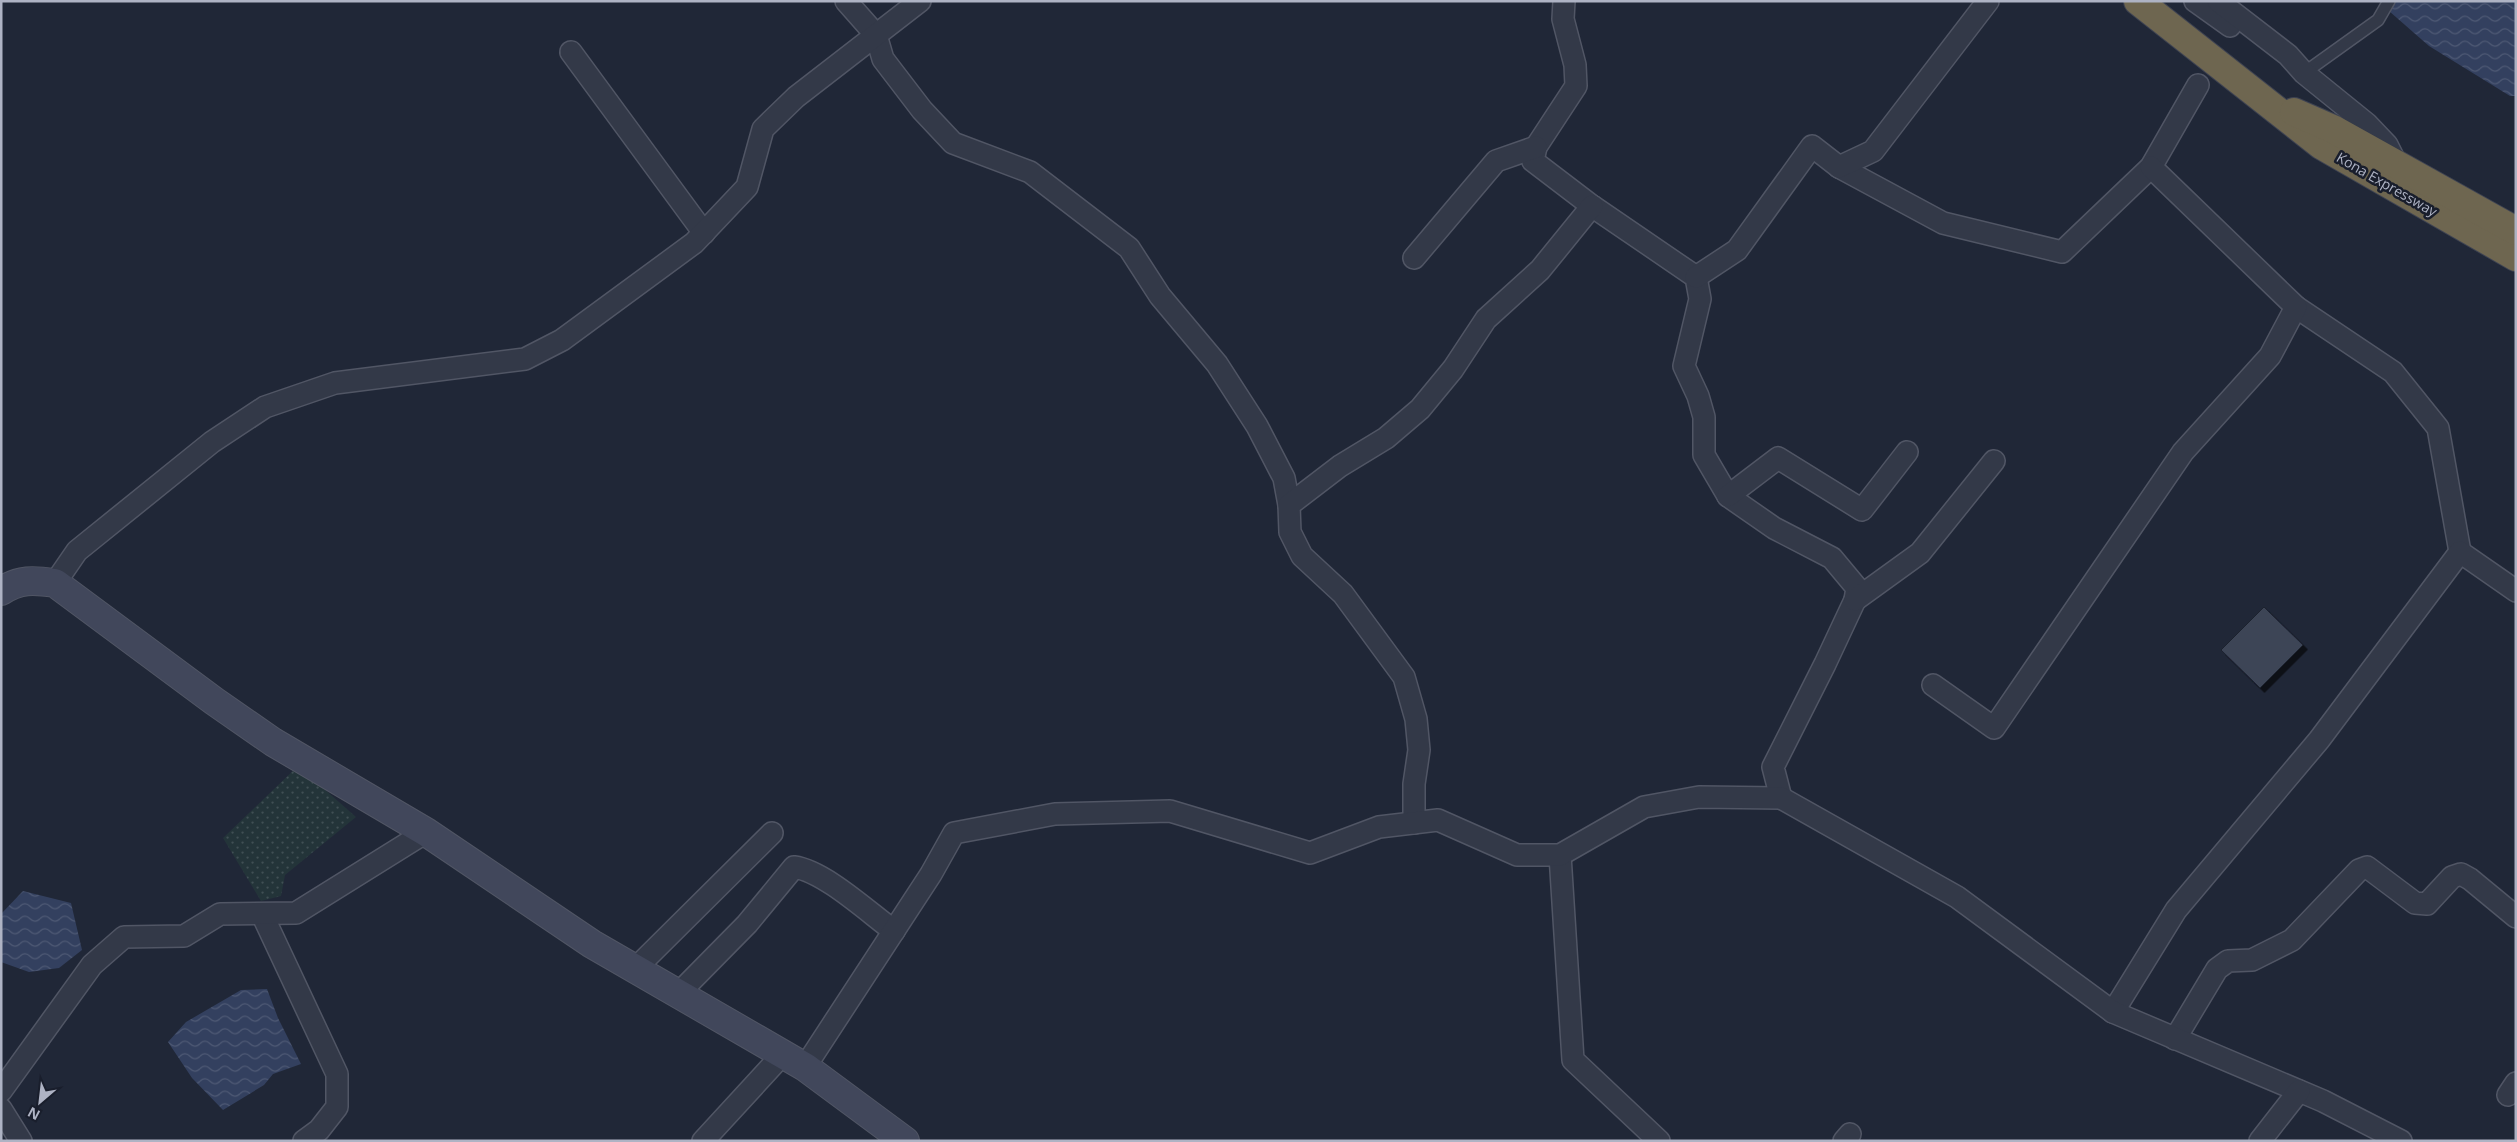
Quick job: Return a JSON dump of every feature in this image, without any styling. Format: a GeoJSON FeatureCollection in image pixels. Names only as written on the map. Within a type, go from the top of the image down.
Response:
{"type":"FeatureCollection","features":[{"type":"Feature","properties":{"kind":"highway","name":"Kona Expressway"},"geometry":{"type":"LineString","coordinates":[[2138,1],[2321,145],[2516,257]]}},
{"type":"Feature","properties":{"kind":"highway","name":"Kona Expressway"},"geometry":{"type":"LineString","coordinates":[[2266,100],[2333,128],[2398,167],[2516,231]]}},
{"type":"Feature","properties":{"kind":"main road"},"geometry":{"type":"LineString","coordinates":[[1,591],[14,582],[36,580],[55,583],[214,701],[273,742],[426,832],[592,944],[794,1061],[905,1141]]}},
{"type":"Feature","properties":{"kind":"street"},"geometry":{"type":"LineString","coordinates":[[846,1],[876,35],[883,59],[922,110],[953,143],[1030,172],[1129,248],[1160,296],[1217,364],[1257,426],[1284,478],[1289,505],[1290,532],[1302,556],[1343,594],[1404,676],[1416,719],[1419,750],[1414,784],[1414,823]]}},
{"type":"Feature","properties":{"kind":"street"},"geometry":{"type":"LineString","coordinates":[[55,583],[77,551],[212,442],[265,407],[335,383],[525,359],[562,340],[694,243],[747,187],[763,129],[796,97],[920,1]]}},
{"type":"Feature","properties":{"kind":"street"},"geometry":{"type":"LineString","coordinates":[[1564,1],[1563,19],[1575,65],[1576,86],[1536,147],[1533,161],[1592,206],[1696,277],[1700,298],[1684,366],[1698,396],[1704,417],[1704,455],[1728,496],[1774,528],[1832,558],[1857,588],[1855,600],[1773,767],[1781,798]]}},
{"type":"Feature","properties":{"kind":"street"},"geometry":{"type":"LineString","coordinates":[[1839,167],[1873,151],[1988,1]]}},
{"type":"Feature","properties":{"kind":"street"},"geometry":{"type":"LineString","coordinates":[[2195,1],[2304,73],[2367,124],[2387,145],[2398,167]]}},
{"type":"Feature","properties":{"kind":"street"},"geometry":{"type":"LineString","coordinates":[[2218,1],[2288,55],[2304,73]]}},
{"type":"Feature","properties":{"kind":"street"},"geometry":{"type":"LineString","coordinates":[[571,52],[704,233]]}},
{"type":"Feature","properties":{"kind":"street"},"geometry":{"type":"LineString","coordinates":[[1696,277],[1737,250],[1812,146],[1839,167],[1943,222],[2062,252],[2151,167],[2198,85]]}},
{"type":"Feature","properties":{"kind":"street"},"geometry":{"type":"LineString","coordinates":[[1414,258],[1496,160],[1536,147]]}},
{"type":"Feature","properties":{"kind":"street"},"geometry":{"type":"LineString","coordinates":[[2151,167],[2296,306],[2393,372],[2438,428],[2460,552],[2516,591]]}},
{"type":"Feature","properties":{"kind":"street"},"geometry":{"type":"LineString","coordinates":[[1289,505],[1340,466],[1386,438],[1420,409],[1453,370],[1486,319],[1540,270],[1592,206]]}},
{"type":"Feature","properties":{"kind":"street"},"geometry":{"type":"LineString","coordinates":[[1933,685],[1994,728],[2183,452],[2270,356],[2296,306]]}},
{"type":"Feature","properties":{"kind":"street"},"geometry":{"type":"LineString","coordinates":[[1728,496],[1778,458],[1862,510],[1906,452]]}},
{"type":"Feature","properties":{"kind":"street"},"geometry":{"type":"LineString","coordinates":[[1855,600],[1920,552],[1994,460]]}},
{"type":"Feature","properties":{"kind":"street"},"geometry":{"type":"LineString","coordinates":[[2113,1012],[2176,910],[2319,740],[2460,552]]}},
{"type":"Feature","properties":{"kind":"street"},"geometry":{"type":"LineString","coordinates":[[703,1141],[794,1061],[894,931],[931,874],[954,832],[1055,814],[1170,811],[1310,853],[1379,826],[1438,820],[1518,855],[1560,854],[1644,807],[1699,796],[1781,798],[1957,897],[2113,1012],[2299,1091],[2401,1141]]}},
{"type":"Feature","properties":{"kind":"street"},"geometry":{"type":"LineString","coordinates":[[1,1091],[92,965],[124,937],[184,936],[220,914],[296,913],[426,832]]}},
{"type":"Feature","properties":{"kind":"street"},"geometry":{"type":"LineString","coordinates":[[635,969],[772,833]]}},
{"type":"Feature","properties":{"kind":"street"},"geometry":{"type":"LineString","coordinates":[[1560,854],[1573,1060],[1659,1141]]}},
{"type":"Feature","properties":{"kind":"street"},"geometry":{"type":"LineString","coordinates":[[678,994],[747,924],[794,867],[808,869],[824,879],[894,931]]}},
{"type":"Feature","properties":{"kind":"street"},"geometry":{"type":"LineString","coordinates":[[2175,1039],[2217,969],[2228,961],[2252,960],[2292,940],[2359,870],[2367,867],[2415,903],[2427,904],[2452,877],[2461,874],[2470,879],[2516,917]]}},
{"type":"Feature","properties":{"kind":"street"},"geometry":{"type":"LineString","coordinates":[[262,914],[337,1074],[337,1107],[319,1130],[304,1141]]}},
{"type":"Feature","properties":{"kind":"street"},"geometry":{"type":"LineString","coordinates":[[2260,1141],[2299,1091]]}},
{"type":"Feature","properties":{"kind":"street"},"geometry":{"type":"LineString","coordinates":[[1,1109],[21,1141]]}},
{"type":"Feature","properties":{"kind":"lane"},"geometry":{"type":"LineString","coordinates":[[2304,73],[2378,20],[2389,1]]}},
{"type":"Feature","properties":{"kind":"shaded area"},"geometry":{"type":"Polygon","coordinates":[[[298,766],[356,817],[285,875],[281,896],[261,901],[223,838],[298,766]]]}},
{"type":"Feature","properties":{"kind":"water"},"geometry":{"type":"Polygon","coordinates":[[[2396,1],[2516,1],[2516,96],[2510,96],[2429,46],[2389,11],[2396,1]]]}},
{"type":"Feature","properties":{"kind":"water"},"geometry":{"type":"Polygon","coordinates":[[[23,891],[71,903],[82,950],[59,968],[29,972],[1,962],[1,914],[23,891]]]}},
{"type":"Feature","properties":{"kind":"water"},"geometry":{"type":"Polygon","coordinates":[[[267,989],[278,1018],[301,1064],[273,1074],[264,1085],[223,1110],[192,1078],[168,1042],[186,1022],[241,990],[267,989]]]}},
{"type":"Feature","properties":{"kind":"building"},"geometry":{"type":"Polygon","coordinates":[[[2264,607],[2303,645],[2260,688],[2221,650],[2264,607]]]}}]}
